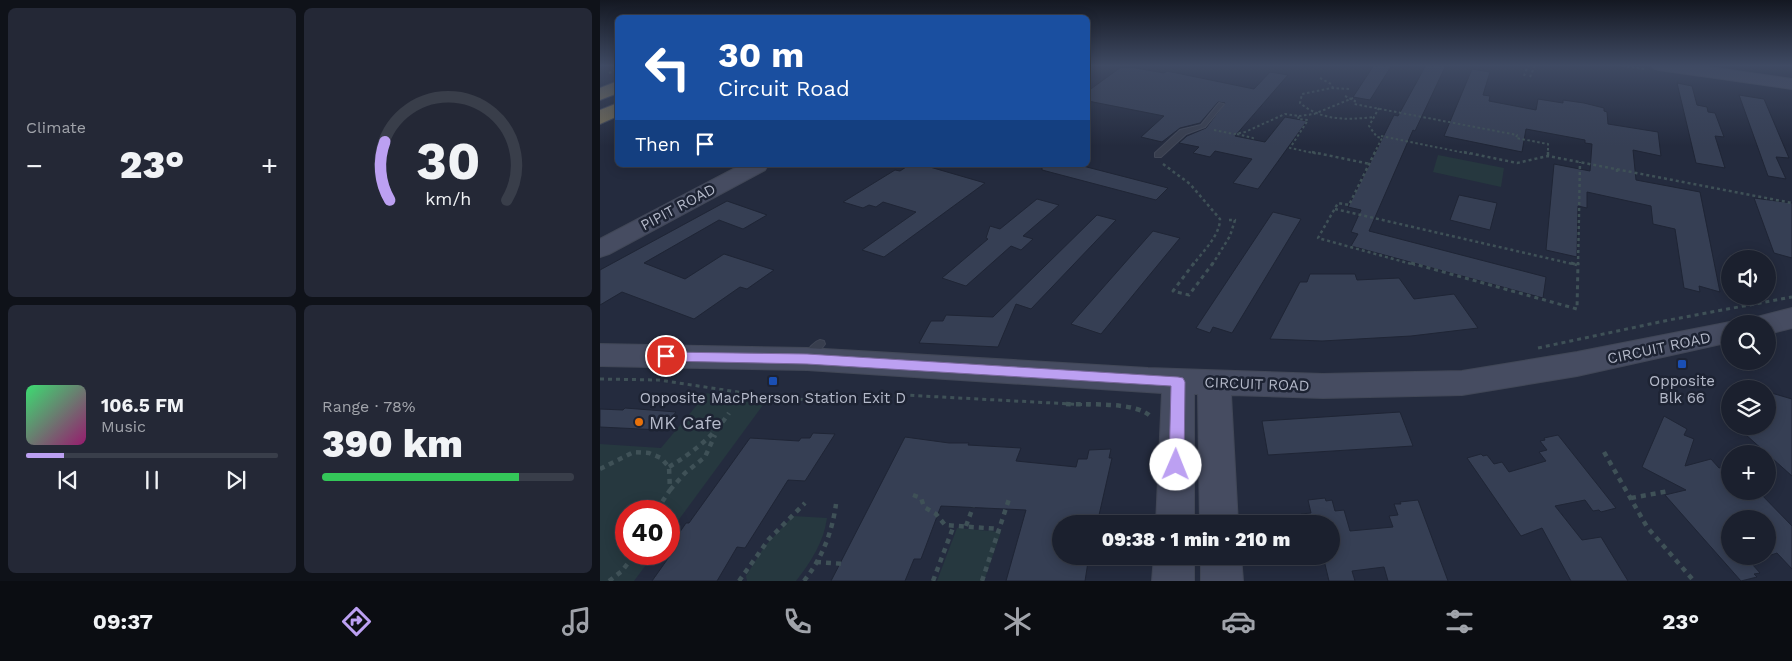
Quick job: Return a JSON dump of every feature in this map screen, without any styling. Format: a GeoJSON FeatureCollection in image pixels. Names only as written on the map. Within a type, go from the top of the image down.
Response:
{"type":"FeatureCollection","features":[{"type":"Feature","properties":{"kind":"highway"},"geometry":{"type":"LineString","coordinates":[[600,110],[615,103]]}},
{"type":"Feature","properties":{"kind":"highway"},"geometry":{"type":"LineString","coordinates":[[600,118],[615,110]]}},
{"type":"Feature","properties":{"kind":"street","name":"PIPIT ROAD"},"geometry":{"type":"LineString","coordinates":[[600,249],[753,167]]}},
{"type":"Feature","properties":{"kind":"street"},"geometry":{"type":"LineString","coordinates":[[1776,322],[1792,318]]}},
{"type":"Feature","properties":{"kind":"street","name":"CIRCUIT ROAD"},"geometry":{"type":"LineString","coordinates":[[600,355],[813,352],[1178,382],[1323,386],[1462,383],[1577,364],[1721,334]]}},
{"type":"Feature","properties":{"kind":"street"},"geometry":{"type":"LineString","coordinates":[[1175,515],[1178,382]]}},
{"type":"Feature","properties":{"kind":"street"},"geometry":{"type":"LineString","coordinates":[[1214,383],[1219,515]]}},
{"type":"Feature","properties":{"kind":"street"},"geometry":{"type":"LineString","coordinates":[[1173,581],[1174,565]]}},
{"type":"Feature","properties":{"kind":"street"},"geometry":{"type":"LineString","coordinates":[[1221,565],[1222,581]]}},
{"type":"Feature","properties":{"kind":"lane"},"geometry":{"type":"LineString","coordinates":[[1158,155],[1183,132],[1200,127],[1210,120],[1221,104]]}},
{"type":"Feature","properties":{"kind":"path"},"geometry":{"type":"LineString","coordinates":[[1308,92],[1302,94],[1300,103],[1314,114],[1350,119],[1374,116]]}},
{"type":"Feature","properties":{"kind":"path"},"geometry":{"type":"LineString","coordinates":[[1345,96],[1353,98]]}},
{"type":"Feature","properties":{"kind":"path"},"geometry":{"type":"LineString","coordinates":[[1234,134],[1245,132],[1285,114],[1299,116],[1314,114],[1353,98]]}},
{"type":"Feature","properties":{"kind":"path"},"geometry":{"type":"LineString","coordinates":[[1353,98],[1356,101],[1354,104],[1517,135],[1516,138],[1548,144],[1548,156]]}},
{"type":"Feature","properties":{"kind":"path"},"geometry":{"type":"LineString","coordinates":[[1379,108],[1369,126],[1382,138],[1370,164],[1348,205],[1338,203],[1318,238],[1577,309],[1580,162]]}},
{"type":"Feature","properties":{"kind":"path"},"geometry":{"type":"LineString","coordinates":[[1299,116],[1298,119],[1308,120],[1290,148],[1370,164]]}},
{"type":"Feature","properties":{"kind":"path"},"geometry":{"type":"LineString","coordinates":[[1200,127],[1253,138],[1251,141]]}},
{"type":"Feature","properties":{"kind":"path"},"geometry":{"type":"LineString","coordinates":[[1376,134],[1517,163],[1548,156],[1792,203]]}},
{"type":"Feature","properties":{"kind":"path"},"geometry":{"type":"LineString","coordinates":[[1158,155],[1154,158],[1190,184],[1220,219],[1220,225],[1215,236],[1173,291],[1189,295],[1230,235],[1235,220],[1228,220]]}},
{"type":"Feature","properties":{"kind":"path"},"geometry":{"type":"LineString","coordinates":[[1617,169],[1617,175]]}},
{"type":"Feature","properties":{"kind":"path"},"geometry":{"type":"LineString","coordinates":[[1335,209],[1578,265]]}},
{"type":"Feature","properties":{"kind":"path"},"geometry":{"type":"LineString","coordinates":[[1532,349],[1792,296]]}},
{"type":"Feature","properties":{"kind":"path"},"geometry":{"type":"LineString","coordinates":[[600,379],[659,380],[764,396],[818,401],[904,395],[1131,407],[1150,415],[1156,424]]}},
{"type":"Feature","properties":{"kind":"path"},"geometry":{"type":"LineString","coordinates":[[663,500],[685,473],[705,457],[715,434],[729,413]]}},
{"type":"Feature","properties":{"kind":"path"},"geometry":{"type":"LineString","coordinates":[[669,467],[693,452],[715,434]]}},
{"type":"Feature","properties":{"kind":"path"},"geometry":{"type":"LineString","coordinates":[[600,469],[634,452],[649,454],[661,458],[669,467],[670,490]]}},
{"type":"Feature","properties":{"kind":"path"},"geometry":{"type":"LineString","coordinates":[[1604,452],[1647,527],[1694,581]]}},
{"type":"Feature","properties":{"kind":"path"},"geometry":{"type":"LineString","coordinates":[[1630,498],[1668,491]]}},
{"type":"Feature","properties":{"kind":"path"},"geometry":{"type":"LineString","coordinates":[[913,495],[922,498],[924,507],[936,514],[945,525],[999,528]]}},
{"type":"Feature","properties":{"kind":"path"},"geometry":{"type":"LineString","coordinates":[[982,581],[1010,496]]}},
{"type":"Feature","properties":{"kind":"path"},"geometry":{"type":"LineString","coordinates":[[740,581],[757,552],[768,538],[805,503]]}},
{"type":"Feature","properties":{"kind":"path"},"geometry":{"type":"LineString","coordinates":[[804,581],[832,532],[836,504]]}},
{"type":"Feature","properties":{"kind":"path"},"geometry":{"type":"LineString","coordinates":[[966,526],[973,506]]}},
{"type":"Feature","properties":{"kind":"path"},"geometry":{"type":"LineString","coordinates":[[933,581],[954,525]]}},
{"type":"Feature","properties":{"kind":"path"},"geometry":{"type":"LineString","coordinates":[[816,562],[845,564]]}},
{"type":"Feature","properties":{"kind":"path"},"geometry":{"type":"LineString","coordinates":[[609,581],[627,565]]}},
{"type":"Feature","properties":{"kind":"shaded area"},"geometry":{"type":"Polygon","coordinates":[[[1438,155],[1504,168],[1501,187],[1433,172],[1438,155]]]}},
{"type":"Feature","properties":{"kind":"shaded area"},"geometry":{"type":"Polygon","coordinates":[[[707,393],[763,405],[680,518],[680,500],[615,500],[615,565],[646,565],[634,581],[600,581],[600,444],[661,448],[707,393]]]}},
{"type":"Feature","properties":{"kind":"shaded area"},"geometry":{"type":"Polygon","coordinates":[[[793,516],[827,518],[820,544],[806,567],[796,581],[747,581],[746,576],[764,547],[793,516]]]}},
{"type":"Feature","properties":{"kind":"shaded area"},"geometry":{"type":"Polygon","coordinates":[[[957,528],[1001,532],[984,581],[937,581],[957,528]]]}},
{"type":"Feature","properties":{"kind":"building"},"geometry":{"type":"Polygon","coordinates":[[[1090,92],[1273,92],[1235,136],[1265,142],[1285,117],[1307,121],[1258,189],[1233,183],[1252,159],[1215,151],[1210,157],[1193,153],[1199,147],[1179,143],[1187,136],[1206,128],[1225,103],[1218,102],[1200,123],[1180,128],[1162,142],[1141,137],[1164,116],[1090,101],[1090,92]]]}},
{"type":"Feature","properties":{"kind":"building"},"geometry":{"type":"Polygon","coordinates":[[[1356,92],[1375,92],[1370,100],[1353,97],[1356,92]]]}},
{"type":"Feature","properties":{"kind":"building"},"geometry":{"type":"Polygon","coordinates":[[[1411,92],[1433,92],[1415,131],[1413,130],[1369,231],[1546,277],[1543,298],[1351,246],[1358,234],[1351,232],[1361,210],[1348,207],[1394,115],[1398,116],[1411,92]]]}},
{"type":"Feature","properties":{"kind":"building"},"geometry":{"type":"Polygon","coordinates":[[[1462,92],[1484,92],[1483,95],[1490,96],[1489,101],[1536,110],[1538,99],[1563,103],[1563,100],[1584,103],[1604,108],[1604,111],[1607,112],[1608,124],[1658,132],[1661,156],[1633,150],[1636,180],[1700,192],[1720,292],[1699,286],[1700,292],[1684,288],[1675,229],[1653,224],[1651,206],[1587,192],[1587,208],[1578,206],[1577,257],[1546,250],[1554,164],[1590,171],[1592,144],[1585,143],[1585,140],[1526,129],[1522,152],[1444,136],[1462,92]]]}},
{"type":"Feature","properties":{"kind":"building"},"geometry":{"type":"Polygon","coordinates":[[[1679,92],[1694,92],[1697,105],[1707,107],[1708,112],[1715,113],[1724,137],[1715,136],[1725,168],[1696,163],[1679,92]]]}},
{"type":"Feature","properties":{"kind":"building"},"geometry":{"type":"Polygon","coordinates":[[[1739,95],[1764,99],[1789,158],[1776,157],[1786,179],[1768,176],[1739,95]]]}},
{"type":"Feature","properties":{"kind":"building"},"geometry":{"type":"Polygon","coordinates":[[[906,167],[930,167],[985,183],[884,257],[862,250],[916,212],[883,202],[876,207],[869,205],[863,208],[843,202],[895,170],[900,171],[906,167]]]}},
{"type":"Feature","properties":{"kind":"building"},"geometry":{"type":"Polygon","coordinates":[[[1042,167],[1087,167],[1168,188],[1156,200],[1042,170],[1042,167]]]}},
{"type":"Feature","properties":{"kind":"building"},"geometry":{"type":"Polygon","coordinates":[[[1459,195],[1497,203],[1490,230],[1450,220],[1459,195]]]}},
{"type":"Feature","properties":{"kind":"building"},"geometry":{"type":"Polygon","coordinates":[[[1754,198],[1792,203],[1792,258],[1776,254],[1776,250],[1773,250],[1754,198]]]}},
{"type":"Feature","properties":{"kind":"building"},"geometry":{"type":"Polygon","coordinates":[[[1037,199],[1059,205],[1023,236],[1033,239],[1021,250],[1011,246],[966,286],[942,278],[988,239],[986,238],[990,226],[1000,229],[1037,199]]]}},
{"type":"Feature","properties":{"kind":"building"},"geometry":{"type":"Polygon","coordinates":[[[727,201],[767,215],[743,229],[719,220],[644,263],[685,279],[724,254],[774,270],[747,289],[740,287],[694,319],[622,292],[600,305],[600,270],[727,201]]]}},
{"type":"Feature","properties":{"kind":"building"},"geometry":{"type":"Polygon","coordinates":[[[1273,212],[1301,219],[1232,333],[1213,327],[1210,333],[1196,328],[1273,212]]]}},
{"type":"Feature","properties":{"kind":"building"},"geometry":{"type":"Polygon","coordinates":[[[1097,215],[1116,220],[1031,309],[1016,304],[998,347],[919,343],[931,321],[943,321],[946,315],[993,317],[1097,215]]]}},
{"type":"Feature","properties":{"kind":"building"},"geometry":{"type":"Polygon","coordinates":[[[1153,231],[1180,238],[1101,334],[1071,324],[1153,231]]]}},
{"type":"Feature","properties":{"kind":"building"},"geometry":{"type":"Polygon","coordinates":[[[1310,274],[1355,274],[1357,280],[1399,278],[1414,299],[1454,294],[1478,328],[1411,336],[1322,341],[1270,339],[1300,282],[1307,282],[1310,274]]]}},
{"type":"Feature","properties":{"kind":"building"},"geometry":{"type":"Polygon","coordinates":[[[1776,394],[1792,399],[1792,476],[1776,462],[1776,445],[1757,445],[1746,435],[1776,435],[1776,394]]]}},
{"type":"Feature","properties":{"kind":"building"},"geometry":{"type":"Polygon","coordinates":[[[625,408],[676,412],[661,430],[600,427],[600,409],[623,410],[625,408]]]}},
{"type":"Feature","properties":{"kind":"building"},"geometry":{"type":"Polygon","coordinates":[[[1400,412],[1413,446],[1268,455],[1262,421],[1400,412]]]}},
{"type":"Feature","properties":{"kind":"building"},"geometry":{"type":"Polygon","coordinates":[[[1664,416],[1687,429],[1684,435],[1694,439],[1685,466],[1711,459],[1719,468],[1721,467],[1721,500],[1767,500],[1792,526],[1792,569],[1776,553],[1776,510],[1721,510],[1721,558],[1665,495],[1686,490],[1642,467],[1664,416]]]}},
{"type":"Feature","properties":{"kind":"building"},"geometry":{"type":"Polygon","coordinates":[[[813,433],[835,434],[805,481],[788,480],[745,548],[737,547],[717,581],[652,581],[663,565],[680,565],[680,532],[686,523],[689,523],[750,438],[799,441],[801,438],[810,438],[813,433]]]}},
{"type":"Feature","properties":{"kind":"building"},"geometry":{"type":"Polygon","coordinates":[[[1558,435],[1616,508],[1601,512],[1599,510],[1593,511],[1585,500],[1555,506],[1582,540],[1601,537],[1628,581],[1571,581],[1542,528],[1521,536],[1467,458],[1481,454],[1483,456],[1487,455],[1494,464],[1502,462],[1509,472],[1546,461],[1539,452],[1547,450],[1540,441],[1545,440],[1544,438],[1558,435]]]}},
{"type":"Feature","properties":{"kind":"building"},"geometry":{"type":"Polygon","coordinates":[[[905,437],[949,443],[969,443],[968,445],[1021,448],[1016,461],[1076,467],[1078,459],[1087,459],[1089,450],[1111,449],[1109,458],[1112,458],[1099,515],[1052,515],[1052,565],[1088,565],[1085,581],[1006,581],[1026,510],[941,506],[921,559],[914,559],[905,581],[831,581],[905,437]]]}},
{"type":"Feature","properties":{"kind":"building"},"geometry":{"type":"Polygon","coordinates":[[[1325,498],[1326,501],[1332,500],[1335,511],[1344,510],[1350,531],[1393,527],[1389,516],[1398,515],[1394,504],[1418,500],[1448,581],[1388,581],[1384,567],[1352,571],[1355,581],[1329,581],[1325,565],[1340,565],[1340,515],[1301,515],[1311,513],[1308,500],[1325,498]]]}},
{"type":"Feature","properties":{"kind":"building"},"geometry":{"type":"Polygon","coordinates":[[[1727,565],[1753,565],[1760,573],[1754,574],[1757,577],[1741,581],[1727,565]]]}},
{"type":"Feature","properties":{"kind":"place","name":"Opposite Blk 66"},"geometry":{"type":"Point","coordinates":[1682,364]}},
{"type":"Feature","properties":{"kind":"place","name":"Opposite MacPherson Station Exit D"},"geometry":{"type":"Point","coordinates":[773,381]}},
{"type":"Feature","properties":{"kind":"place","name":"MK Cafe"},"geometry":{"type":"Point","coordinates":[639,422]}},
{"type":"Feature","properties":{"kind":"route"},"geometry":{"type":"LineString","coordinates":[[666,356],[807,359],[1178,382],[1176,465]]}}]}
